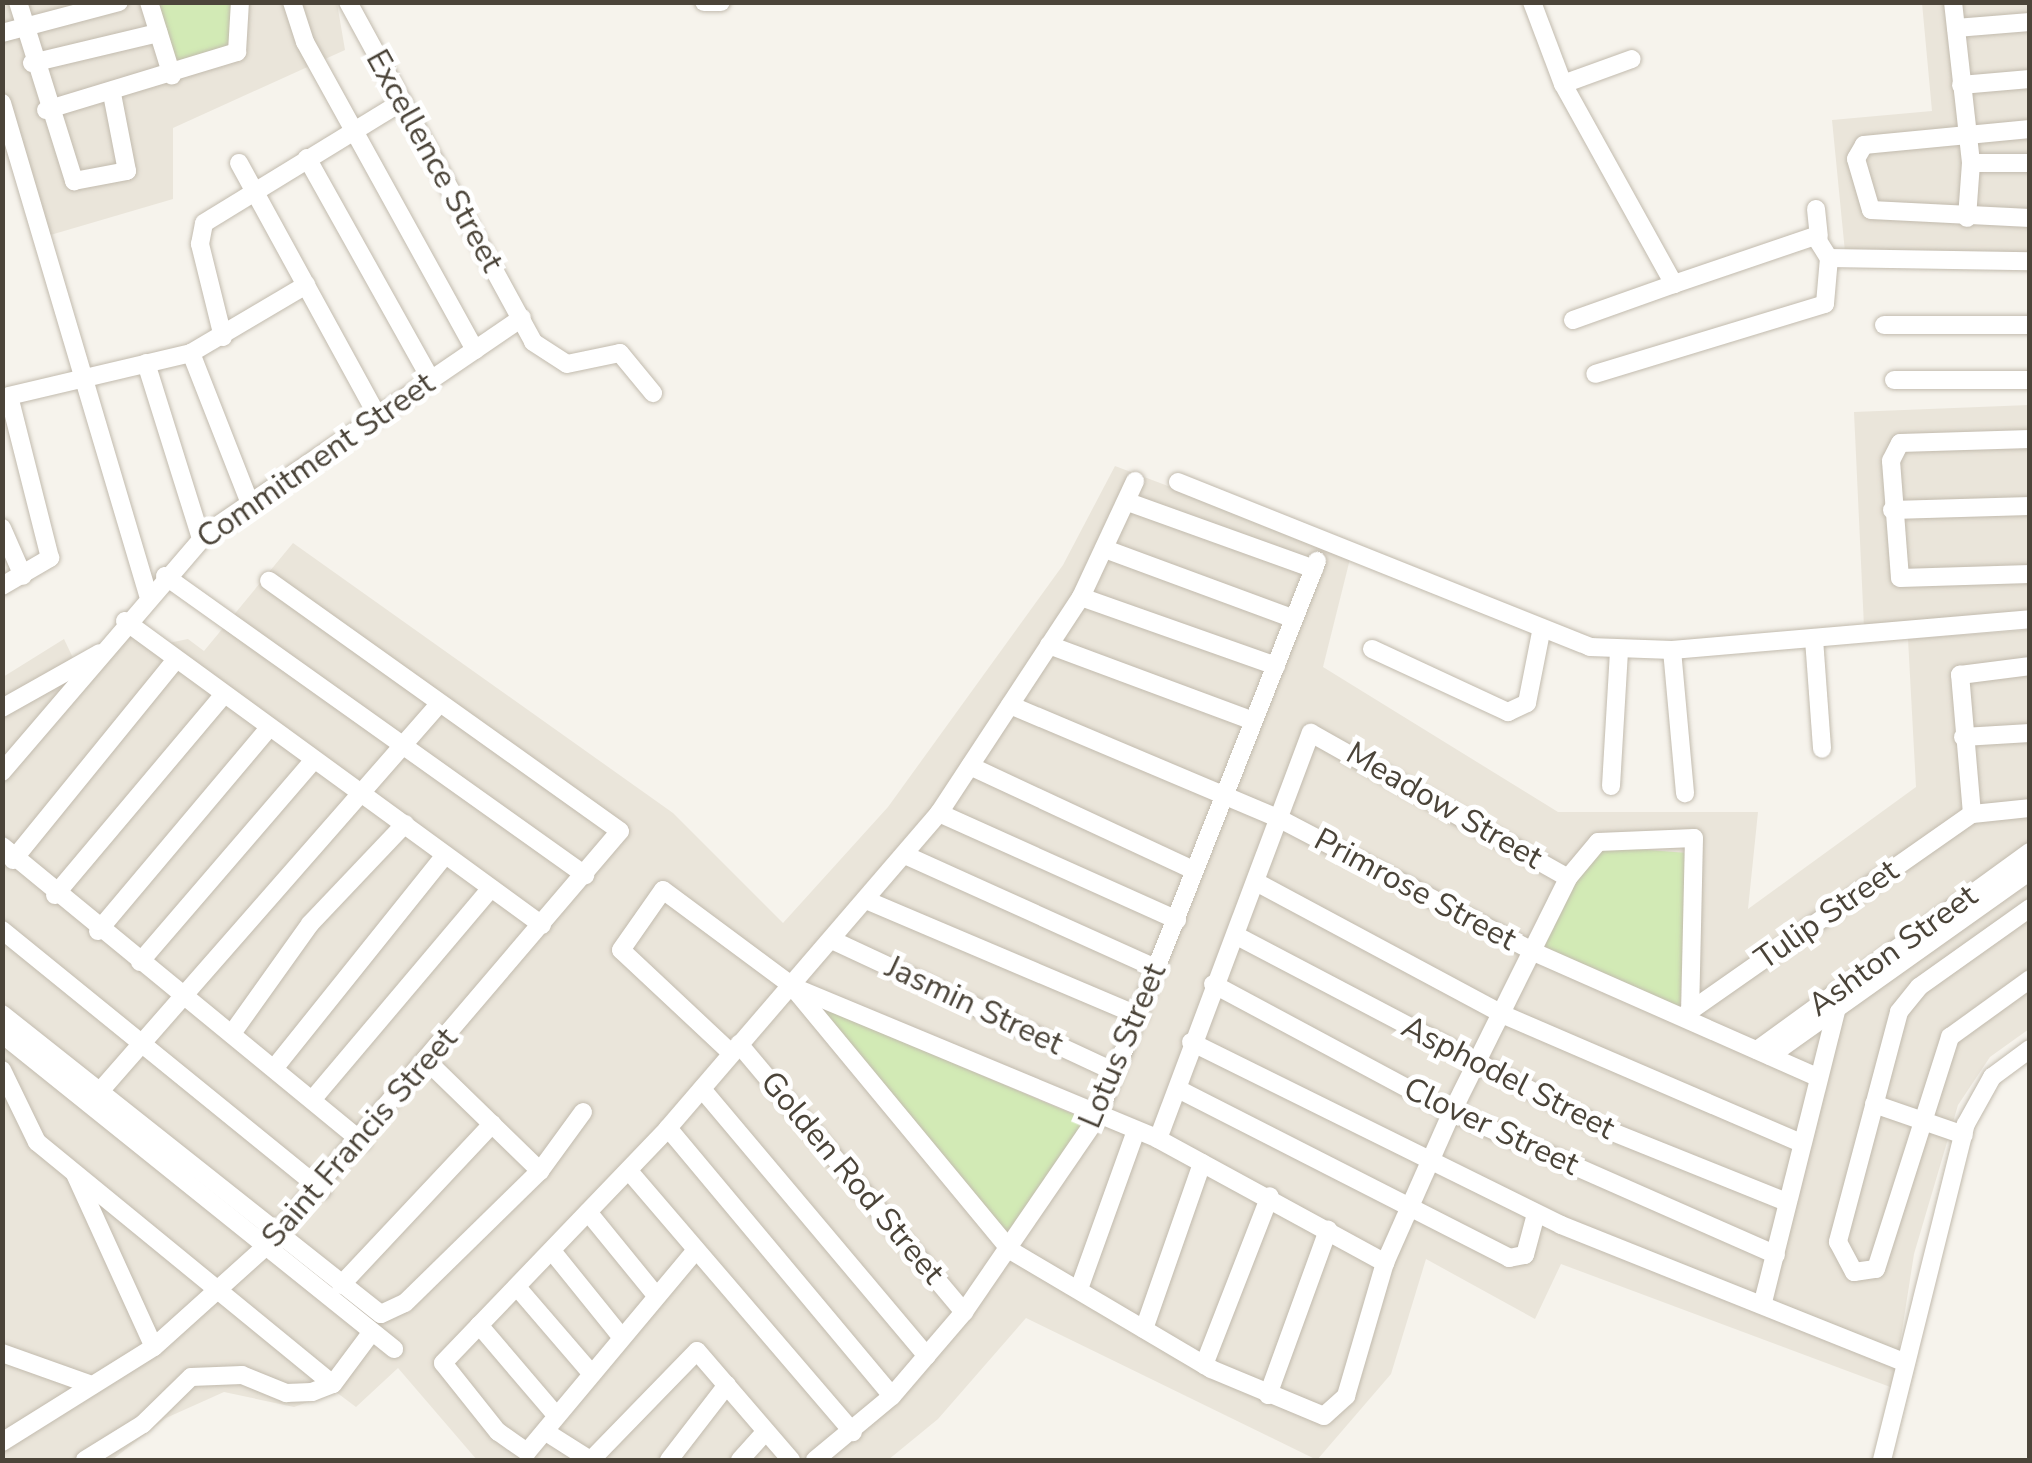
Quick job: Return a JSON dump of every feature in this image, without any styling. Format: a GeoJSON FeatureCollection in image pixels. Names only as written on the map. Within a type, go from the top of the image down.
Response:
{"type":"FeatureCollection","features":[{"type":"Feature","properties":{"kind":"street"},"geometry":{"type":"LineString","coordinates":[[18,2],[46,110],[74,181],[119,176],[128,163],[112,94]]}},
{"type":"Feature","properties":{"kind":"street"},"geometry":{"type":"LineString","coordinates":[[2,33],[120,2]]}},
{"type":"Feature","properties":{"kind":"street"},"geometry":{"type":"LineString","coordinates":[[149,2],[172,76]]}},
{"type":"Feature","properties":{"kind":"street"},"geometry":{"type":"LineString","coordinates":[[46,110],[172,76],[242,48],[240,2]]}},
{"type":"Feature","properties":{"kind":"street"},"geometry":{"type":"LineString","coordinates":[[292,2],[353,130],[475,350]]}},
{"type":"Feature","properties":{"kind":"street","name":"Excellence Street"},"geometry":{"type":"LineString","coordinates":[[348,2],[522,318],[549,358],[589,364],[620,353],[654,393]]}},
{"type":"Feature","properties":{"kind":"street"},"geometry":{"type":"LineString","coordinates":[[704,2],[721,2]]}},
{"type":"Feature","properties":{"kind":"street"},"geometry":{"type":"LineString","coordinates":[[1532,2],[1563,84],[1674,284]]}},
{"type":"Feature","properties":{"kind":"street"},"geometry":{"type":"LineString","coordinates":[[1953,2],[1971,164],[1967,218]]}},
{"type":"Feature","properties":{"kind":"street"},"geometry":{"type":"LineString","coordinates":[[1956,28],[2030,22]]}},
{"type":"Feature","properties":{"kind":"street"},"geometry":{"type":"LineString","coordinates":[[32,62],[158,32]]}},
{"type":"Feature","properties":{"kind":"street"},"geometry":{"type":"LineString","coordinates":[[1563,84],[1632,59]]}},
{"type":"Feature","properties":{"kind":"street"},"geometry":{"type":"LineString","coordinates":[[1961,85],[2030,79]]}},
{"type":"Feature","properties":{"kind":"street"},"geometry":{"type":"LineString","coordinates":[[223,338],[200,229],[254,191],[403,100]]}},
{"type":"Feature","properties":{"kind":"street"},"geometry":{"type":"LineString","coordinates":[[4,114],[89,374],[148,595]]}},
{"type":"Feature","properties":{"kind":"street"},"geometry":{"type":"LineString","coordinates":[[2030,129],[1966,133],[1859,148],[1862,202],[1876,212],[2030,218]]}},
{"type":"Feature","properties":{"kind":"street"},"geometry":{"type":"LineString","coordinates":[[308,158],[431,380]]}},
{"type":"Feature","properties":{"kind":"street"},"geometry":{"type":"LineString","coordinates":[[239,163],[378,416]]}},
{"type":"Feature","properties":{"kind":"street"},"geometry":{"type":"LineString","coordinates":[[1971,164],[2030,163]]}},
{"type":"Feature","properties":{"kind":"street"},"geometry":{"type":"LineString","coordinates":[[1595,374],[1825,304],[1829,258],[1819,236],[1816,209]]}},
{"type":"Feature","properties":{"kind":"street"},"geometry":{"type":"LineString","coordinates":[[1573,320],[1819,236]]}},
{"type":"Feature","properties":{"kind":"street"},"geometry":{"type":"LineString","coordinates":[[1829,258],[2030,261]]}},
{"type":"Feature","properties":{"kind":"street"},"geometry":{"type":"LineString","coordinates":[[2,586],[50,558],[7,400],[20,388],[191,353],[223,338],[306,284]]}},
{"type":"Feature","properties":{"kind":"street","name":"Commitment Street"},"geometry":{"type":"LineString","coordinates":[[2,772],[105,650],[125,620],[201,539],[248,501],[522,318]]}},
{"type":"Feature","properties":{"kind":"street"},"geometry":{"type":"LineString","coordinates":[[1884,324],[2030,325]]}},
{"type":"Feature","properties":{"kind":"street"},"geometry":{"type":"LineString","coordinates":[[191,353],[248,501]]}},
{"type":"Feature","properties":{"kind":"street"},"geometry":{"type":"LineString","coordinates":[[146,363],[201,539]]}},
{"type":"Feature","properties":{"kind":"street"},"geometry":{"type":"LineString","coordinates":[[1894,380],[2030,380]]}},
{"type":"Feature","properties":{"kind":"street"},"geometry":{"type":"LineString","coordinates":[[2030,439],[1893,447],[1892,510],[1900,578],[2030,574]]}},
{"type":"Feature","properties":{"kind":"street"},"geometry":{"type":"LineString","coordinates":[[696,1250],[619,1334],[546,1432],[518,1450],[443,1363],[630,1171],[940,814],[1082,597],[1135,481]]}},
{"type":"Feature","properties":{"kind":"street"},"geometry":{"type":"LineString","coordinates":[[1178,482],[1460,588],[1541,632],[1619,651],[1672,650],[2030,619]]}},
{"type":"Feature","properties":{"kind":"street","name":"Lotus Street"},"geometry":{"type":"LineString","coordinates":[[815,1460],[892,1396],[964,1312],[1097,1118],[1315,565],[1128,502]]}},
{"type":"Feature","properties":{"kind":"street"},"geometry":{"type":"LineString","coordinates":[[1892,510],[2030,506]]}},
{"type":"Feature","properties":{"kind":"street"},"geometry":{"type":"LineString","coordinates":[[2,528],[23,576]]}},
{"type":"Feature","properties":{"kind":"street"},"geometry":{"type":"LineString","coordinates":[[1105,549],[1292,618]]}},
{"type":"Feature","properties":{"kind":"street"},"geometry":{"type":"LineString","coordinates":[[165,576],[585,875]]}},
{"type":"Feature","properties":{"kind":"street"},"geometry":{"type":"LineString","coordinates":[[101,1090],[438,704],[270,581]]}},
{"type":"Feature","properties":{"kind":"street"},"geometry":{"type":"LineString","coordinates":[[1082,597],[1276,666]]}},
{"type":"Feature","properties":{"kind":"street"},"geometry":{"type":"LineString","coordinates":[[125,620],[222,697],[542,925]]}},
{"type":"Feature","properties":{"kind":"street"},"geometry":{"type":"LineString","coordinates":[[1372,649],[1508,712],[1526,703],[1541,632]]}},
{"type":"Feature","properties":{"kind":"street"},"geometry":{"type":"LineString","coordinates":[[1814,638],[1822,749]]}},
{"type":"Feature","properties":{"kind":"street"},"geometry":{"type":"LineString","coordinates":[[1049,645],[1253,720]]}},
{"type":"Feature","properties":{"kind":"street"},"geometry":{"type":"LineString","coordinates":[[2,708],[105,650]]}},
{"type":"Feature","properties":{"kind":"street"},"geometry":{"type":"LineString","coordinates":[[1672,650],[1685,793]]}},
{"type":"Feature","properties":{"kind":"street"},"geometry":{"type":"LineString","coordinates":[[1610,786],[1619,651]]}},
{"type":"Feature","properties":{"kind":"street"},"geometry":{"type":"LineString","coordinates":[[175,660],[8,853],[98,931],[188,994],[362,1142]]}},
{"type":"Feature","properties":{"kind":"street"},"geometry":{"type":"LineString","coordinates":[[2030,666],[1960,675],[1972,814],[2030,808]]}},
{"type":"Feature","properties":{"kind":"street"},"geometry":{"type":"LineString","coordinates":[[55,896],[222,697]]}},
{"type":"Feature","properties":{"kind":"street","name":"Saint Francis Street"},"geometry":{"type":"LineString","coordinates":[[2,1442],[154,1346],[271,1241],[322,1190],[616,842],[615,822],[438,704]]}},
{"type":"Feature","properties":{"kind":"street","name":"Primrose Street"},"geometry":{"type":"LineString","coordinates":[[1010,706],[1280,819],[1536,953],[1686,1013],[1818,1078]]}},
{"type":"Feature","properties":{"kind":"street"},"geometry":{"type":"LineString","coordinates":[[98,931],[269,728]]}},
{"type":"Feature","properties":{"kind":"street"},"geometry":{"type":"LineString","coordinates":[[1963,737],[2030,733]]}},
{"type":"Feature","properties":{"kind":"street","name":"Meadow Street"},"geometry":{"type":"LineString","coordinates":[[1280,819],[1308,736],[1319,734],[1568,878]]}},
{"type":"Feature","properties":{"kind":"street"},"geometry":{"type":"LineString","coordinates":[[140,962],[314,760]]}},
{"type":"Feature","properties":{"kind":"street"},"geometry":{"type":"LineString","coordinates":[[970,766],[1193,870]]}},
{"type":"Feature","properties":{"kind":"street"},"geometry":{"type":"LineString","coordinates":[[940,814],[1177,920]]}},
{"type":"Feature","properties":{"kind":"street","name":"Tulip Street"},"geometry":{"type":"LineString","coordinates":[[1686,1013],[1972,814]]}},
{"type":"Feature","properties":{"kind":"street"},"geometry":{"type":"LineString","coordinates":[[1158,1139],[1212,984],[1237,936],[1280,819]]}},
{"type":"Feature","properties":{"kind":"street"},"geometry":{"type":"LineString","coordinates":[[232,1032],[310,924],[405,824]]}},
{"type":"Feature","properties":{"kind":"street"},"geometry":{"type":"LineString","coordinates":[[791,985],[1010,1250],[1204,1365],[1324,1416],[1340,1407],[1385,1263],[1452,1112],[1536,953],[1568,878],[1598,842],[1694,838],[1686,1013]]}},
{"type":"Feature","properties":{"kind":"street","name":"Ashton Street"},"geometry":{"type":"LineString","coordinates":[[1764,1053],[1838,992],[2030,852]]}},
{"type":"Feature","properties":{"kind":"street"},"geometry":{"type":"LineString","coordinates":[[276,1066],[444,855]]}},
{"type":"Feature","properties":{"kind":"street"},"geometry":{"type":"LineString","coordinates":[[906,856],[1157,969]]}},
{"type":"Feature","properties":{"kind":"street","name":"Ashton Street"},"geometry":{"type":"LineString","coordinates":[[1764,1053],[1836,1012],[2030,870]]}},
{"type":"Feature","properties":{"kind":"street"},"geometry":{"type":"LineString","coordinates":[[1258,883],[1504,1015],[1799,1142]]}},
{"type":"Feature","properties":{"kind":"street"},"geometry":{"type":"LineString","coordinates":[[312,1100],[491,888]]}},
{"type":"Feature","properties":{"kind":"street","name":"Golden Rod Street"},"geometry":{"type":"LineString","coordinates":[[791,985],[672,892],[659,894],[620,950],[735,1048],[964,1312]]}},
{"type":"Feature","properties":{"kind":"street"},"geometry":{"type":"LineString","coordinates":[[866,900],[1139,1016]]}},
{"type":"Feature","properties":{"kind":"street"},"geometry":{"type":"LineString","coordinates":[[2030,908],[1908,997],[1874,1104],[1838,1242],[1854,1272],[1876,1269],[1950,1037],[2030,980]]}},
{"type":"Feature","properties":{"kind":"street"},"geometry":{"type":"LineString","coordinates":[[2,930],[322,1190]]}},
{"type":"Feature","properties":{"kind":"street","name":"Asphodel Street"},"geometry":{"type":"LineString","coordinates":[[1237,936],[1478,1066],[1787,1202]]}},
{"type":"Feature","properties":{"kind":"street","name":"Jasmin Street"},"geometry":{"type":"LineString","coordinates":[[832,940],[1116,1072]]}},
{"type":"Feature","properties":{"kind":"street","name":"Clover Street"},"geometry":{"type":"LineString","coordinates":[[1212,984],[1452,1112],[1776,1255]]}},
{"type":"Feature","properties":{"kind":"street"},"geometry":{"type":"LineString","coordinates":[[791,985],[1134,1136],[1158,1139],[1270,1196],[1385,1263]]}},
{"type":"Feature","properties":{"kind":"street"},"geometry":{"type":"LineString","coordinates":[[1764,1298],[1838,992]]}},
{"type":"Feature","properties":{"kind":"street"},"geometry":{"type":"LineString","coordinates":[[2,1014],[101,1090],[371,1333],[394,1349]]}},
{"type":"Feature","properties":{"kind":"street"},"geometry":{"type":"LineString","coordinates":[[2,1034],[271,1241],[389,1314],[540,1171],[583,1112]]}},
{"type":"Feature","properties":{"kind":"street"},"geometry":{"type":"LineString","coordinates":[[1191,1042],[1536,1214],[1764,1298],[1904,1362]]}},
{"type":"Feature","properties":{"kind":"street"},"geometry":{"type":"LineString","coordinates":[[1882,1460],[1964,1135],[1992,1077],[2030,1049]]}},
{"type":"Feature","properties":{"kind":"street"},"geometry":{"type":"LineString","coordinates":[[427,1062],[540,1171]]}},
{"type":"Feature","properties":{"kind":"street"},"geometry":{"type":"LineString","coordinates":[[2,1070],[27,1132],[333,1384]]}},
{"type":"Feature","properties":{"kind":"street"},"geometry":{"type":"LineString","coordinates":[[1178,1088],[1408,1212],[1518,1260],[1536,1214]]}},
{"type":"Feature","properties":{"kind":"street"},"geometry":{"type":"LineString","coordinates":[[702,1089],[927,1356]]}},
{"type":"Feature","properties":{"kind":"street"},"geometry":{"type":"LineString","coordinates":[[1874,1104],[1964,1135]]}},
{"type":"Feature","properties":{"kind":"street"},"geometry":{"type":"LineString","coordinates":[[341,1284],[492,1124]]}},
{"type":"Feature","properties":{"kind":"street"},"geometry":{"type":"LineString","coordinates":[[668,1128],[892,1396]]}},
{"type":"Feature","properties":{"kind":"street"},"geometry":{"type":"LineString","coordinates":[[1079,1288],[1134,1136]]}},
{"type":"Feature","properties":{"kind":"street"},"geometry":{"type":"LineString","coordinates":[[1144,1329],[1202,1163]]}},
{"type":"Feature","properties":{"kind":"street"},"geometry":{"type":"LineString","coordinates":[[72,1168],[154,1346]]}},
{"type":"Feature","properties":{"kind":"street"},"geometry":{"type":"LineString","coordinates":[[630,1171],[853,1432]]}},
{"type":"Feature","properties":{"kind":"street"},"geometry":{"type":"LineString","coordinates":[[1204,1365],[1270,1196]]}},
{"type":"Feature","properties":{"kind":"street"},"geometry":{"type":"LineString","coordinates":[[588,1212],[654,1293]]}},
{"type":"Feature","properties":{"kind":"street"},"geometry":{"type":"LineString","coordinates":[[1268,1395],[1328,1230]]}},
{"type":"Feature","properties":{"kind":"street"},"geometry":{"type":"LineString","coordinates":[[552,1251],[619,1334]]}},
{"type":"Feature","properties":{"kind":"street"},"geometry":{"type":"LineString","coordinates":[[516,1287],[590,1372]]}},
{"type":"Feature","properties":{"kind":"street"},"geometry":{"type":"LineString","coordinates":[[479,1326],[556,1415]]}},
{"type":"Feature","properties":{"kind":"street"},"geometry":{"type":"LineString","coordinates":[[86,1460],[144,1424],[191,1377],[242,1374],[301,1394],[333,1384],[371,1333]]}},
{"type":"Feature","properties":{"kind":"street"},"geometry":{"type":"LineString","coordinates":[[4,1348],[92,1385]]}},
{"type":"Feature","properties":{"kind":"street"},"geometry":{"type":"LineString","coordinates":[[546,1432],[590,1460],[690,1353],[703,1354],[791,1460]]}},
{"type":"Feature","properties":{"kind":"street"},"geometry":{"type":"LineString","coordinates":[[669,1460],[728,1385]]}},
{"type":"Feature","properties":{"kind":"street"},"geometry":{"type":"LineString","coordinates":[[740,1460],[765,1432]]}},
{"type":"Feature","properties":{"kind":"shaded area"},"geometry":{"type":"Polygon","coordinates":[[[2,3],[337,3],[345,50],[173,128],[173,199],[47,236],[3,98],[2,3]]]}},
{"type":"Feature","properties":{"kind":"shaded area"},"geometry":{"type":"Polygon","coordinates":[[[1922,3],[2029,3],[2029,253],[1845,252],[1832,120],[1932,111],[1922,3]]]}},
{"type":"Feature","properties":{"kind":"shaded area"},"geometry":{"type":"Polygon","coordinates":[[[2029,405],[2029,616],[1864,627],[1854,412],[2029,405]]]}},
{"type":"Feature","properties":{"kind":"shaded area"},"geometry":{"type":"Polygon","coordinates":[[[1115,466],[1351,555],[1323,667],[1558,812],[1758,812],[1748,909],[1916,787],[1908,639],[2029,630],[2029,1029],[1990,1057],[1958,1105],[1914,1254],[1893,1388],[1561,1264],[1535,1319],[1426,1259],[1391,1374],[1317,1460],[1026,1318],[938,1419],[888,1460],[477,1460],[398,1368],[356,1407],[336,1392],[294,1407],[224,1392],[166,1418],[112,1460],[3,1460],[3,677],[64,639],[84,681],[127,630],[149,647],[188,639],[204,651],[293,543],[673,813],[783,923],[888,807],[1063,565],[1115,466]]]}},
{"type":"Feature","properties":{"kind":"green space"},"geometry":{"type":"Polygon","coordinates":[[[158,3],[236,3],[243,43],[172,62],[158,3]]]}},
{"type":"Feature","properties":{"kind":"green space"},"geometry":{"type":"Polygon","coordinates":[[[1598,846],[1687,853],[1680,1011],[1540,950],[1576,866],[1598,846]]]}},
{"type":"Feature","properties":{"kind":"green space"},"geometry":{"type":"Polygon","coordinates":[[[812,1003],[1089,1121],[1009,1240],[812,1003]]]}}]}
